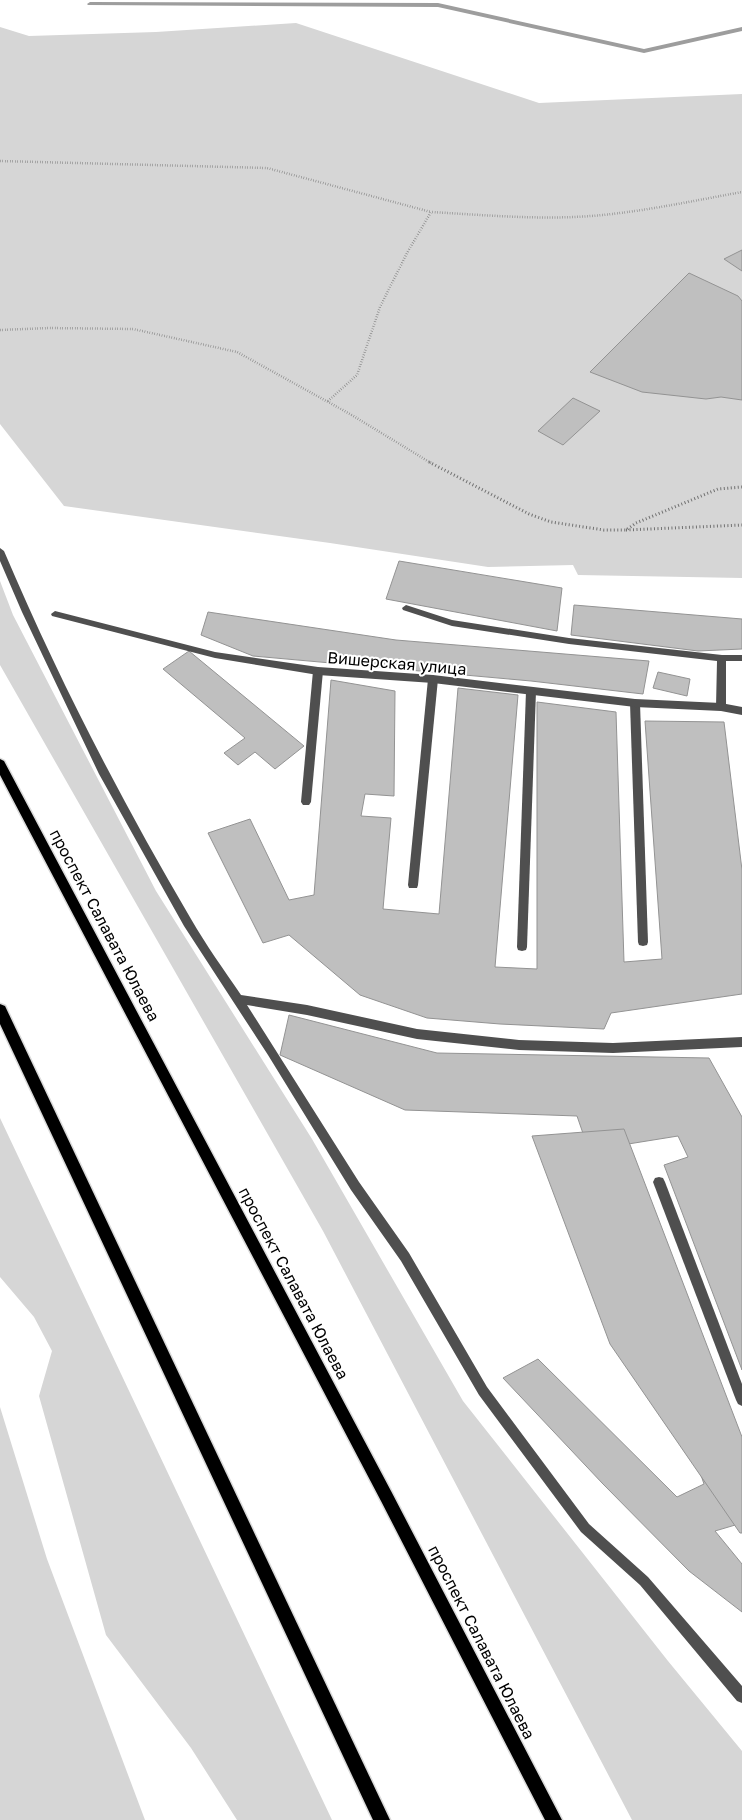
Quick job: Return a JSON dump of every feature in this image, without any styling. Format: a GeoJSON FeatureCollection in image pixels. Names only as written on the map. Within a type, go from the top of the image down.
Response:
{"type":"FeatureCollection","features":[{"type":"Feature","properties":{"kind":"main road","name":"проспект Салавата Юлаева"},"geometry":{"type":"LineString","coordinates":[[0,764],[391,1505],[554,1820]]}},
{"type":"Feature","properties":{"kind":"main road"},"geometry":{"type":"LineString","coordinates":[[0,1010],[382,1820]]}},
{"type":"Feature","properties":{"kind":"street"},"geometry":{"type":"LineString","coordinates":[[0,551],[26,612],[104,774],[188,923],[355,1186],[405,1257],[483,1391],[585,1528],[644,1581],[742,1696]]}},
{"type":"Feature","properties":{"kind":"street"},"geometry":{"type":"LineString","coordinates":[[406,608],[452,624],[569,641],[722,658],[742,658]]}},
{"type":"Feature","properties":{"kind":"street","name":"Вишерская улица"},"geometry":{"type":"LineString","coordinates":[[55,614],[215,655],[318,671],[433,679],[635,703],[721,707],[742,711]]}},
{"type":"Feature","properties":{"kind":"street"},"geometry":{"type":"LineString","coordinates":[[721,707],[722,658]]}},
{"type":"Feature","properties":{"kind":"street"},"geometry":{"type":"LineString","coordinates":[[306,802],[318,671]]}},
{"type":"Feature","properties":{"kind":"street"},"geometry":{"type":"LineString","coordinates":[[412,886],[433,679]]}},
{"type":"Feature","properties":{"kind":"street"},"geometry":{"type":"LineString","coordinates":[[522,948],[531,691]]}},
{"type":"Feature","properties":{"kind":"street"},"geometry":{"type":"LineString","coordinates":[[635,703],[643,942]]}},
{"type":"Feature","properties":{"kind":"street"},"geometry":{"type":"LineString","coordinates":[[238,999],[307,1010],[417,1034],[519,1045],[613,1048],[742,1042]]}},
{"type":"Feature","properties":{"kind":"street"},"geometry":{"type":"LineString","coordinates":[[659,1182],[742,1400]]}},
{"type":"Feature","properties":{"kind":"path"},"geometry":{"type":"LineString","coordinates":[[0,161],[267,168],[431,212],[525,217],[592,216],[670,206],[742,192]]}},
{"type":"Feature","properties":{"kind":"path"},"geometry":{"type":"LineString","coordinates":[[328,401],[357,374],[380,307],[407,253],[431,212]]}},
{"type":"Feature","properties":{"kind":"path"},"geometry":{"type":"LineString","coordinates":[[0,330],[133,329],[237,352],[328,401],[444,471],[529,514],[551,522],[604,530],[742,525]]}},
{"type":"Feature","properties":{"kind":"path"},"geometry":{"type":"LineString","coordinates":[[626,530],[636,523],[718,489],[742,486]]}},
{"type":"Feature","properties":{"kind":"shaded area"},"geometry":{"type":"Polygon","coordinates":[[[296,23],[539,103],[742,94],[742,578],[578,575],[573,565],[488,567],[64,506],[0,424],[0,27],[29,36],[156,32],[296,23]]]}},
{"type":"Feature","properties":{"kind":"shaded area"},"geometry":{"type":"Polygon","coordinates":[[[0,581],[13,615],[156,891],[312,1139],[463,1401],[668,1661],[742,1751],[742,1820],[632,1820],[323,1231],[0,665],[0,581]]]}},
{"type":"Feature","properties":{"kind":"shaded area"},"geometry":{"type":"Polygon","coordinates":[[[0,1118],[332,1820],[237,1820],[191,1748],[106,1635],[39,1396],[52,1351],[34,1317],[0,1277],[0,1118]]]}},
{"type":"Feature","properties":{"kind":"shaded area"},"geometry":{"type":"Polygon","coordinates":[[[0,1407],[47,1559],[145,1820],[0,1820],[0,1407]]]}},
{"type":"Feature","properties":{"kind":"building"},"geometry":{"type":"Polygon","coordinates":[[[742,250],[742,271],[724,259],[742,250]]]}},
{"type":"Feature","properties":{"kind":"building"},"geometry":{"type":"Polygon","coordinates":[[[689,273],[738,296],[742,301],[742,400],[721,397],[706,399],[642,392],[590,372],[689,273]]]}},
{"type":"Feature","properties":{"kind":"building"},"geometry":{"type":"Polygon","coordinates":[[[573,398],[600,411],[563,445],[538,431],[573,398]]]}},
{"type":"Feature","properties":{"kind":"building"},"geometry":{"type":"Polygon","coordinates":[[[399,561],[562,588],[557,631],[386,599],[399,561]]]}},
{"type":"Feature","properties":{"kind":"building"},"geometry":{"type":"Polygon","coordinates":[[[574,605],[742,619],[742,649],[698,651],[571,635],[574,605]]]}},
{"type":"Feature","properties":{"kind":"building"},"geometry":{"type":"Polygon","coordinates":[[[208,612],[396,640],[649,661],[643,694],[531,681],[253,656],[201,635],[208,612]]]}},
{"type":"Feature","properties":{"kind":"building"},"geometry":{"type":"Polygon","coordinates":[[[189,651],[304,746],[275,769],[255,752],[238,765],[224,753],[245,738],[163,669],[189,651]]]}},
{"type":"Feature","properties":{"kind":"building"},"geometry":{"type":"Polygon","coordinates":[[[658,672],[690,679],[687,696],[653,688],[658,672]]]}},
{"type":"Feature","properties":{"kind":"building"},"geometry":{"type":"Polygon","coordinates":[[[331,680],[395,691],[394,796],[365,794],[361,816],[391,818],[383,909],[439,914],[458,688],[518,695],[495,967],[537,969],[537,702],[616,712],[624,962],[662,959],[645,721],[724,722],[742,870],[742,994],[611,1013],[604,1029],[427,1018],[360,995],[289,935],[263,943],[208,833],[250,819],[289,900],[314,895],[331,680]]]}},
{"type":"Feature","properties":{"kind":"building"},"geometry":{"type":"Polygon","coordinates":[[[289,1015],[437,1053],[709,1058],[742,1117],[742,1370],[664,1165],[688,1157],[678,1136],[622,1145],[742,1456],[742,1523],[715,1531],[742,1564],[742,1612],[689,1571],[603,1484],[503,1378],[538,1359],[677,1497],[704,1484],[577,1116],[405,1110],[280,1055],[289,1015]]]}},
{"type":"Feature","properties":{"kind":"building"},"geometry":{"type":"Polygon","coordinates":[[[624,1129],[742,1437],[742,1533],[740,1533],[610,1344],[532,1136],[624,1129]]]}},
{"type":"Feature","properties":{"kind":"waterway"},"geometry":{"type":"LineString","coordinates":[[90,4],[438,5],[644,51],[742,29]]}}]}
